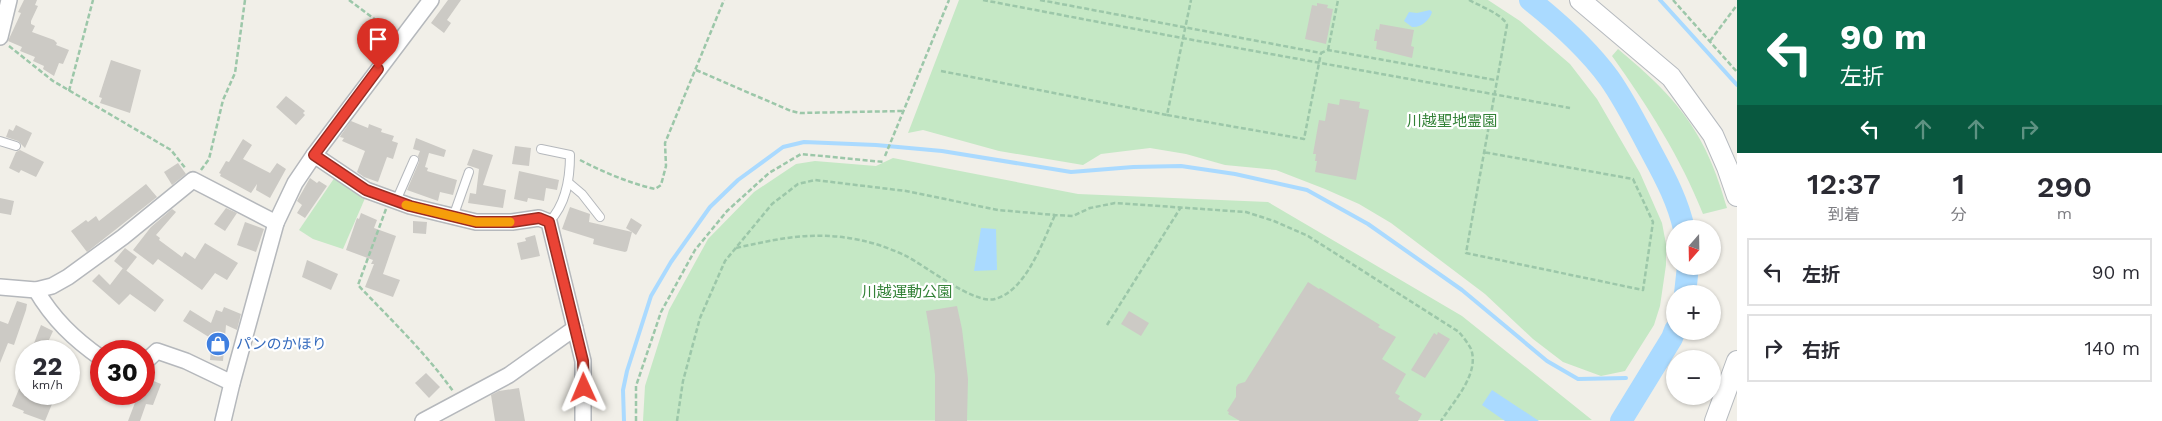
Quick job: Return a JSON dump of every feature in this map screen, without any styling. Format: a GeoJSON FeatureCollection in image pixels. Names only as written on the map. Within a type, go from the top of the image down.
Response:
{"type":"FeatureCollection","features":[{"type":"Feature","properties":{"kind":"street"},"geometry":{"type":"LineString","coordinates":[[4,41],[10,0]]}},
{"type":"Feature","properties":{"kind":"street"},"geometry":{"type":"LineString","coordinates":[[226,420],[232,383],[276,223],[295,183],[431,0]]}},
{"type":"Feature","properties":{"kind":"street"},"geometry":{"type":"LineString","coordinates":[[1580,0],[1671,77],[1713,135],[1737,196]]}},
{"type":"Feature","properties":{"kind":"street"},"geometry":{"type":"LineString","coordinates":[[314,155],[366,190],[393,200],[476,222],[512,222],[539,218],[549,222],[583,361],[583,421]]}},
{"type":"Feature","properties":{"kind":"street"},"geometry":{"type":"LineString","coordinates":[[0,287],[36,290],[52,286],[68,277],[123,237],[193,180],[276,223]]}},
{"type":"Feature","properties":{"kind":"street"},"geometry":{"type":"LineString","coordinates":[[36,290],[48,311],[90,350]]}},
{"type":"Feature","properties":{"kind":"street"},"geometry":{"type":"LineString","coordinates":[[422,421],[509,375],[575,328]]}},
{"type":"Feature","properties":{"kind":"street"},"geometry":{"type":"LineString","coordinates":[[155,353],[157,351],[186,361],[232,383]]}},
{"type":"Feature","properties":{"kind":"street"},"geometry":{"type":"LineString","coordinates":[[1716,421],[1737,361]]}},
{"type":"Feature","properties":{"kind":"lane"},"geometry":{"type":"LineString","coordinates":[[0,141],[16,146]]}},
{"type":"Feature","properties":{"kind":"lane"},"geometry":{"type":"LineString","coordinates":[[541,149],[570,156],[569,183],[556,215],[549,222]]}},
{"type":"Feature","properties":{"kind":"lane"},"geometry":{"type":"LineString","coordinates":[[393,200],[414,160]]}},
{"type":"Feature","properties":{"kind":"lane"},"geometry":{"type":"LineString","coordinates":[[453,217],[469,172]]}},
{"type":"Feature","properties":{"kind":"lane"},"geometry":{"type":"LineString","coordinates":[[569,183],[582,194],[600,217]]}},
{"type":"Feature","properties":{"kind":"path"},"geometry":{"type":"LineString","coordinates":[[69,90],[93,0]]}},
{"type":"Feature","properties":{"kind":"path"},"geometry":{"type":"LineString","coordinates":[[4,41],[53,81],[171,150],[193,180],[209,159],[223,100],[235,73],[245,0]]}},
{"type":"Feature","properties":{"kind":"path"},"geometry":{"type":"LineString","coordinates":[[349,0],[401,39]]}},
{"type":"Feature","properties":{"kind":"path"},"geometry":{"type":"LineString","coordinates":[[570,156],[645,187],[654,189],[661,186],[666,166],[665,143],[724,0]]}},
{"type":"Feature","properties":{"kind":"path"},"geometry":{"type":"LineString","coordinates":[[885,156],[949,0]]}},
{"type":"Feature","properties":{"kind":"path"},"geometry":{"type":"LineString","coordinates":[[983,0],[1570,108]]}},
{"type":"Feature","properties":{"kind":"path"},"geometry":{"type":"LineString","coordinates":[[1040,0],[1321,53],[1328,50],[1496,80]]}},
{"type":"Feature","properties":{"kind":"path"},"geometry":{"type":"LineString","coordinates":[[1167,115],[1191,0]]}},
{"type":"Feature","properties":{"kind":"path"},"geometry":{"type":"LineString","coordinates":[[1328,50],[1338,0]]}},
{"type":"Feature","properties":{"kind":"path"},"geometry":{"type":"LineString","coordinates":[[1469,0],[1506,21],[1507,25],[1493,94],[1483,152],[1466,253],[1643,290],[1654,222],[1633,179],[1483,152]]}},
{"type":"Feature","properties":{"kind":"path"},"geometry":{"type":"LineString","coordinates":[[1673,0],[1737,72]]}},
{"type":"Feature","properties":{"kind":"path"},"geometry":{"type":"LineString","coordinates":[[1710,41],[1737,5]]}},
{"type":"Feature","properties":{"kind":"path"},"geometry":{"type":"LineString","coordinates":[[940,71],[1167,115],[1304,139],[1321,53]]}},
{"type":"Feature","properties":{"kind":"path"},"geometry":{"type":"LineString","coordinates":[[695,70],[800,113],[903,111]]}},
{"type":"Feature","properties":{"kind":"path"},"geometry":{"type":"LineString","coordinates":[[636,421],[636,386],[661,312],[695,250],[727,211],[768,173],[801,154],[884,162]]}},
{"type":"Feature","properties":{"kind":"path"},"geometry":{"type":"LineString","coordinates":[[677,421],[682,381],[700,318],[725,261],[772,204],[798,184],[815,180],[906,191],[998,210],[1073,216],[1090,208],[1114,204],[1246,212],[1274,221],[1308,236],[1460,332],[1470,349],[1473,363],[1468,380],[1440,421]]}},
{"type":"Feature","properties":{"kind":"path"},"geometry":{"type":"LineString","coordinates":[[393,200],[358,281],[358,286],[404,331],[435,365],[460,401]]}},
{"type":"Feature","properties":{"kind":"path"},"geometry":{"type":"LineString","coordinates":[[1107,326],[1181,207]]}},
{"type":"Feature","properties":{"kind":"path"},"geometry":{"type":"LineString","coordinates":[[735,248],[794,236],[819,234],[847,238],[878,245],[904,254],[969,294],[994,300],[1012,291],[1034,260],[1056,215]]}},
{"type":"Feature","properties":{"kind":"green space","name":"川越聖地霊園"},"geometry":{"type":"Polygon","coordinates":[[[959,0],[1488,0],[1520,21],[1570,64],[1597,99],[1640,173],[1662,223],[1666,244],[1666,265],[1660,306],[1654,325],[1625,371],[1601,376],[1563,362],[1533,339],[1485,294],[1391,223],[1359,204],[1276,170],[1225,165],[1186,154],[1150,148],[1101,154],[1083,165],[999,151],[923,130],[908,133],[959,0]]]}},
{"type":"Feature","properties":{"kind":"green space"},"geometry":{"type":"Polygon","coordinates":[[[1618,49],[1657,84],[1687,119],[1710,158],[1727,208],[1703,214],[1674,152],[1638,93],[1612,56],[1618,49]]]}},
{"type":"Feature","properties":{"kind":"green space","name":"川越運動公園"},"geometry":{"type":"Polygon","coordinates":[[[893,158],[1078,194],[1268,202],[1462,316],[1592,420],[643,421],[645,386],[669,310],[708,239],[754,192],[796,164],[815,161],[876,166],[893,158]]]}},
{"type":"Feature","properties":{"kind":"green space"},"geometry":{"type":"Polygon","coordinates":[[[335,177],[366,196],[343,249],[313,239],[299,230],[335,177]]]}},
{"type":"Feature","properties":{"kind":"water"},"geometry":{"type":"Polygon","coordinates":[[[1430,10],[1432,12],[1429,18],[1419,26],[1412,27],[1404,21],[1409,12],[1417,13],[1430,10]]]}},
{"type":"Feature","properties":{"kind":"water"},"geometry":{"type":"Polygon","coordinates":[[[981,228],[996,229],[997,270],[974,271],[981,228]]]}},
{"type":"Feature","properties":{"kind":"water"},"geometry":{"type":"Polygon","coordinates":[[[1492,390],[1539,421],[1505,421],[1482,405],[1492,390]]]}},
{"type":"Feature","properties":{"kind":"building"},"geometry":{"type":"Polygon","coordinates":[[[24,0],[37,0],[35,5],[38,6],[31,21],[31,24],[35,26],[32,32],[54,40],[57,43],[56,45],[69,50],[63,64],[59,63],[54,76],[43,69],[44,66],[33,61],[35,57],[20,51],[22,47],[8,41],[21,13],[18,12],[24,0]]]}},
{"type":"Feature","properties":{"kind":"building"},"geometry":{"type":"Polygon","coordinates":[[[448,0],[461,0],[447,20],[451,23],[444,33],[431,23],[448,0]]]}},
{"type":"Feature","properties":{"kind":"building"},"geometry":{"type":"Polygon","coordinates":[[[1317,3],[1328,5],[1327,8],[1333,9],[1326,44],[1305,39],[1312,5],[1317,6],[1317,3]]]}},
{"type":"Feature","properties":{"kind":"building"},"geometry":{"type":"Polygon","coordinates":[[[1380,24],[1414,30],[1411,46],[1414,47],[1412,58],[1376,49],[1377,41],[1374,41],[1376,29],[1379,30],[1380,24]]]}},
{"type":"Feature","properties":{"kind":"building"},"geometry":{"type":"Polygon","coordinates":[[[111,60],[141,70],[130,113],[100,103],[102,98],[99,97],[111,60]]]}},
{"type":"Feature","properties":{"kind":"building"},"geometry":{"type":"Polygon","coordinates":[[[286,96],[305,111],[303,113],[305,115],[296,125],[276,107],[286,96]]]}},
{"type":"Feature","properties":{"kind":"building"},"geometry":{"type":"Polygon","coordinates":[[[1340,99],[1360,102],[1359,108],[1369,110],[1356,180],[1315,172],[1317,161],[1315,161],[1316,154],[1313,154],[1319,120],[1325,121],[1328,103],[1339,105],[1340,99]]]}},
{"type":"Feature","properties":{"kind":"building"},"geometry":{"type":"Polygon","coordinates":[[[351,121],[368,128],[369,124],[382,129],[381,132],[394,136],[392,141],[398,143],[393,159],[387,157],[378,182],[364,177],[357,172],[365,151],[342,141],[344,138],[340,137],[351,121]]]}},
{"type":"Feature","properties":{"kind":"building"},"geometry":{"type":"Polygon","coordinates":[[[16,125],[32,133],[25,148],[18,141],[6,137],[9,129],[13,131],[16,125]]]}},
{"type":"Feature","properties":{"kind":"building"},"geometry":{"type":"Polygon","coordinates":[[[416,138],[446,150],[444,157],[429,153],[425,167],[428,168],[427,171],[457,180],[453,195],[440,192],[438,201],[407,190],[419,162],[418,156],[420,151],[413,149],[416,138]]]}},
{"type":"Feature","properties":{"kind":"building"},"geometry":{"type":"Polygon","coordinates":[[[243,139],[252,145],[243,159],[270,173],[277,163],[286,169],[270,198],[256,190],[257,184],[251,193],[220,176],[221,174],[219,173],[226,161],[229,162],[243,139]]]}},
{"type":"Feature","properties":{"kind":"building"},"geometry":{"type":"Polygon","coordinates":[[[515,146],[531,148],[529,166],[512,164],[515,146]]]}},
{"type":"Feature","properties":{"kind":"building"},"geometry":{"type":"Polygon","coordinates":[[[473,149],[493,155],[483,185],[506,190],[503,208],[468,203],[470,193],[476,194],[479,169],[467,165],[473,149]]]}},
{"type":"Feature","properties":{"kind":"building"},"geometry":{"type":"Polygon","coordinates":[[[20,150],[44,162],[36,177],[21,170],[19,173],[9,168],[16,152],[20,150]]]}},
{"type":"Feature","properties":{"kind":"building"},"geometry":{"type":"Polygon","coordinates":[[[178,163],[186,174],[172,185],[164,172],[178,163]]]}},
{"type":"Feature","properties":{"kind":"building"},"geometry":{"type":"Polygon","coordinates":[[[519,171],[559,180],[557,190],[546,188],[544,201],[528,198],[527,202],[514,199],[519,171]]]}},
{"type":"Feature","properties":{"kind":"building"},"geometry":{"type":"Polygon","coordinates":[[[310,178],[317,183],[319,181],[327,186],[305,218],[297,213],[302,205],[297,201],[310,178]]]}},
{"type":"Feature","properties":{"kind":"building"},"geometry":{"type":"Polygon","coordinates":[[[146,184],[157,197],[87,252],[71,231],[86,220],[88,222],[96,216],[99,221],[146,184]]]}},
{"type":"Feature","properties":{"kind":"building"},"geometry":{"type":"Polygon","coordinates":[[[0,198],[14,201],[11,215],[0,213],[0,198]]]}},
{"type":"Feature","properties":{"kind":"building"},"geometry":{"type":"Polygon","coordinates":[[[570,207],[590,214],[589,222],[632,232],[627,251],[593,244],[594,239],[562,229],[570,207]]]}},
{"type":"Feature","properties":{"kind":"building"},"geometry":{"type":"Polygon","coordinates":[[[226,208],[237,213],[225,231],[214,224],[226,208]]]}},
{"type":"Feature","properties":{"kind":"building"},"geometry":{"type":"Polygon","coordinates":[[[172,209],[176,212],[156,235],[160,238],[159,240],[182,257],[185,252],[195,259],[205,243],[238,263],[227,280],[215,273],[202,290],[158,259],[153,265],[133,250],[151,227],[172,209]]]}},
{"type":"Feature","properties":{"kind":"building"},"geometry":{"type":"Polygon","coordinates":[[[361,213],[377,220],[374,228],[396,236],[383,274],[400,280],[393,297],[365,287],[374,264],[371,264],[373,260],[346,250],[357,218],[359,219],[361,213]]]}},
{"type":"Feature","properties":{"kind":"building"},"geometry":{"type":"Polygon","coordinates":[[[631,218],[642,225],[636,235],[626,228],[631,218]]]}},
{"type":"Feature","properties":{"kind":"building"},"geometry":{"type":"Polygon","coordinates":[[[413,221],[427,222],[426,234],[413,233],[413,221]]]}},
{"type":"Feature","properties":{"kind":"building"},"geometry":{"type":"Polygon","coordinates":[[[245,222],[264,229],[256,252],[237,245],[245,222]]]}},
{"type":"Feature","properties":{"kind":"building"},"geometry":{"type":"Polygon","coordinates":[[[535,235],[540,256],[521,260],[517,243],[526,241],[525,238],[535,235]]]}},
{"type":"Feature","properties":{"kind":"building"},"geometry":{"type":"Polygon","coordinates":[[[125,248],[137,257],[126,271],[114,261],[125,248]]]}},
{"type":"Feature","properties":{"kind":"building"},"geometry":{"type":"Polygon","coordinates":[[[307,260],[338,274],[331,290],[302,277],[307,260]]]}},
{"type":"Feature","properties":{"kind":"building"},"geometry":{"type":"Polygon","coordinates":[[[123,268],[164,300],[155,312],[130,294],[119,305],[92,281],[99,274],[110,285],[123,268]]]}},
{"type":"Feature","properties":{"kind":"building"},"geometry":{"type":"Polygon","coordinates":[[[1308,282],[1380,325],[1378,327],[1396,337],[1382,359],[1406,374],[1395,393],[1400,396],[1398,399],[1422,414],[1418,421],[1240,421],[1228,414],[1229,412],[1227,411],[1236,397],[1236,387],[1238,384],[1245,382],[1308,282]]]}},
{"type":"Feature","properties":{"kind":"building"},"geometry":{"type":"Polygon","coordinates":[[[17,301],[27,304],[14,345],[8,343],[0,363],[0,321],[8,324],[17,301]]]}},
{"type":"Feature","properties":{"kind":"building"},"geometry":{"type":"Polygon","coordinates":[[[957,306],[962,329],[968,379],[967,421],[935,421],[935,375],[926,311],[957,306]]]}},
{"type":"Feature","properties":{"kind":"building"},"geometry":{"type":"Polygon","coordinates":[[[224,307],[241,314],[237,330],[226,325],[223,361],[210,360],[212,339],[183,321],[190,310],[211,323],[216,310],[222,312],[224,307]]]}},
{"type":"Feature","properties":{"kind":"building"},"geometry":{"type":"Polygon","coordinates":[[[1129,311],[1149,323],[1141,336],[1121,324],[1129,311]]]}},
{"type":"Feature","properties":{"kind":"building"},"geometry":{"type":"Polygon","coordinates":[[[41,325],[53,331],[49,340],[35,340],[41,325]]]}},
{"type":"Feature","properties":{"kind":"building"},"geometry":{"type":"Polygon","coordinates":[[[1438,332],[1450,339],[1425,378],[1411,370],[1434,333],[1437,335],[1438,332]]]}},
{"type":"Feature","properties":{"kind":"building"},"geometry":{"type":"Polygon","coordinates":[[[426,373],[440,387],[429,398],[415,383],[426,373]]]}},
{"type":"Feature","properties":{"kind":"building"},"geometry":{"type":"Polygon","coordinates":[[[155,382],[161,384],[155,400],[155,382]]]}},
{"type":"Feature","properties":{"kind":"building"},"geometry":{"type":"Polygon","coordinates":[[[519,388],[525,421],[495,421],[491,395],[499,391],[519,388]]]}},
{"type":"Feature","properties":{"kind":"building"},"geometry":{"type":"Polygon","coordinates":[[[15,399],[15,405],[52,405],[45,421],[23,413],[24,411],[12,406],[15,399]]]}},
{"type":"Feature","properties":{"kind":"building"},"geometry":{"type":"Polygon","coordinates":[[[134,405],[146,405],[140,421],[128,421],[134,405]]]}},
{"type":"Feature","properties":{"kind":"waterway"},"geometry":{"type":"LineString","coordinates":[[1530,0],[1582,46],[1609,78],[1632,116],[1667,182],[1681,220]]}},
{"type":"Feature","properties":{"kind":"waterway"},"geometry":{"type":"LineString","coordinates":[[1660,0],[1737,85]]}},
{"type":"Feature","properties":{"kind":"waterway"},"geometry":{"type":"LineString","coordinates":[[624,421],[623,390],[627,371],[651,296],[671,262],[710,207],[738,180],[783,147],[804,142],[876,145],[942,151],[1071,172],[1133,167],[1181,166],[1235,174],[1307,190],[1368,224],[1462,290],[1547,361],[1578,379],[1626,378]]}},
{"type":"Feature","properties":{"kind":"waterway"},"geometry":{"type":"LineString","coordinates":[[1686,285],[1687,275]]}},
{"type":"Feature","properties":{"kind":"waterway"},"geometry":{"type":"LineString","coordinates":[[1621,421],[1671,340]]}},
{"type":"Feature","properties":{"kind":"slow traffic"},"geometry":{"type":"LineString","coordinates":[[406,205],[476,222],[510,222]]}},
{"type":"Feature","properties":{"kind":"place","name":"パンのかほり"},"geometry":{"type":"Point","coordinates":[218,344]}},
{"type":"Feature","properties":{"kind":"route"},"geometry":{"type":"LineString","coordinates":[[378,69],[314,155],[366,190],[410,206],[476,222],[512,222],[539,218],[549,222],[583,361],[584,388]]}}]}
